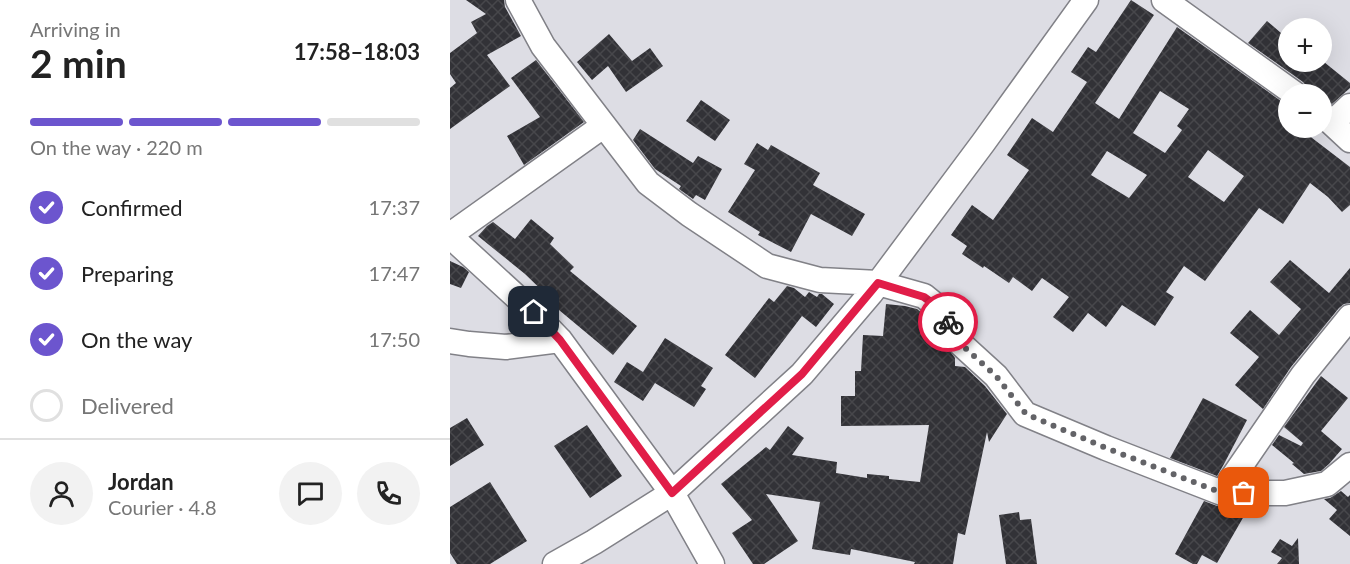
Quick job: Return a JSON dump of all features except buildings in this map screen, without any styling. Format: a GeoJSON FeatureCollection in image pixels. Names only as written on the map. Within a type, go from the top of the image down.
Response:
{"type":"FeatureCollection","features":[{"type":"Feature","properties":{"kind":"street"},"geometry":{"type":"LineString","coordinates":[[518,0],[543,46],[648,183],[689,214],[768,266],[820,280],[878,283],[924,297],[940,309],[962,345],[996,376],[1026,414],[1222,493],[1285,494],[1327,484],[1350,465]]}},
{"type":"Feature","properties":{"kind":"street"},"geometry":{"type":"LineString","coordinates":[[555,564],[672,493],[802,374],[878,283],[1086,0]]}},
{"type":"Feature","properties":{"kind":"street"},"geometry":{"type":"LineString","coordinates":[[1164,0],[1281,84]]}},
{"type":"Feature","properties":{"kind":"street"},"geometry":{"type":"LineString","coordinates":[[1332,116],[1350,106]]}},
{"type":"Feature","properties":{"kind":"street"},"geometry":{"type":"LineString","coordinates":[[1332,124],[1350,140]]}},
{"type":"Feature","properties":{"kind":"street"},"geometry":{"type":"LineString","coordinates":[[603,126],[450,235],[534,312],[560,340],[672,493],[712,564]]}},
{"type":"Feature","properties":{"kind":"street"},"geometry":{"type":"LineString","coordinates":[[1222,493],[1303,375],[1350,317]]}},
{"type":"Feature","properties":{"kind":"street"},"geometry":{"type":"LineString","coordinates":[[450,341],[506,347],[560,340]]}},
{"type":"Feature","properties":{"kind":"way so far"},"geometry":{"type":"LineString","coordinates":[[948,322],[962,345],[996,376],[1026,414],[1222,493],[1244,493]]}},
{"type":"Feature","properties":{"kind":"route"},"geometry":{"type":"LineString","coordinates":[[534,312],[560,340],[672,493],[802,374],[878,283],[924,297],[940,309],[948,322]]}}]}
